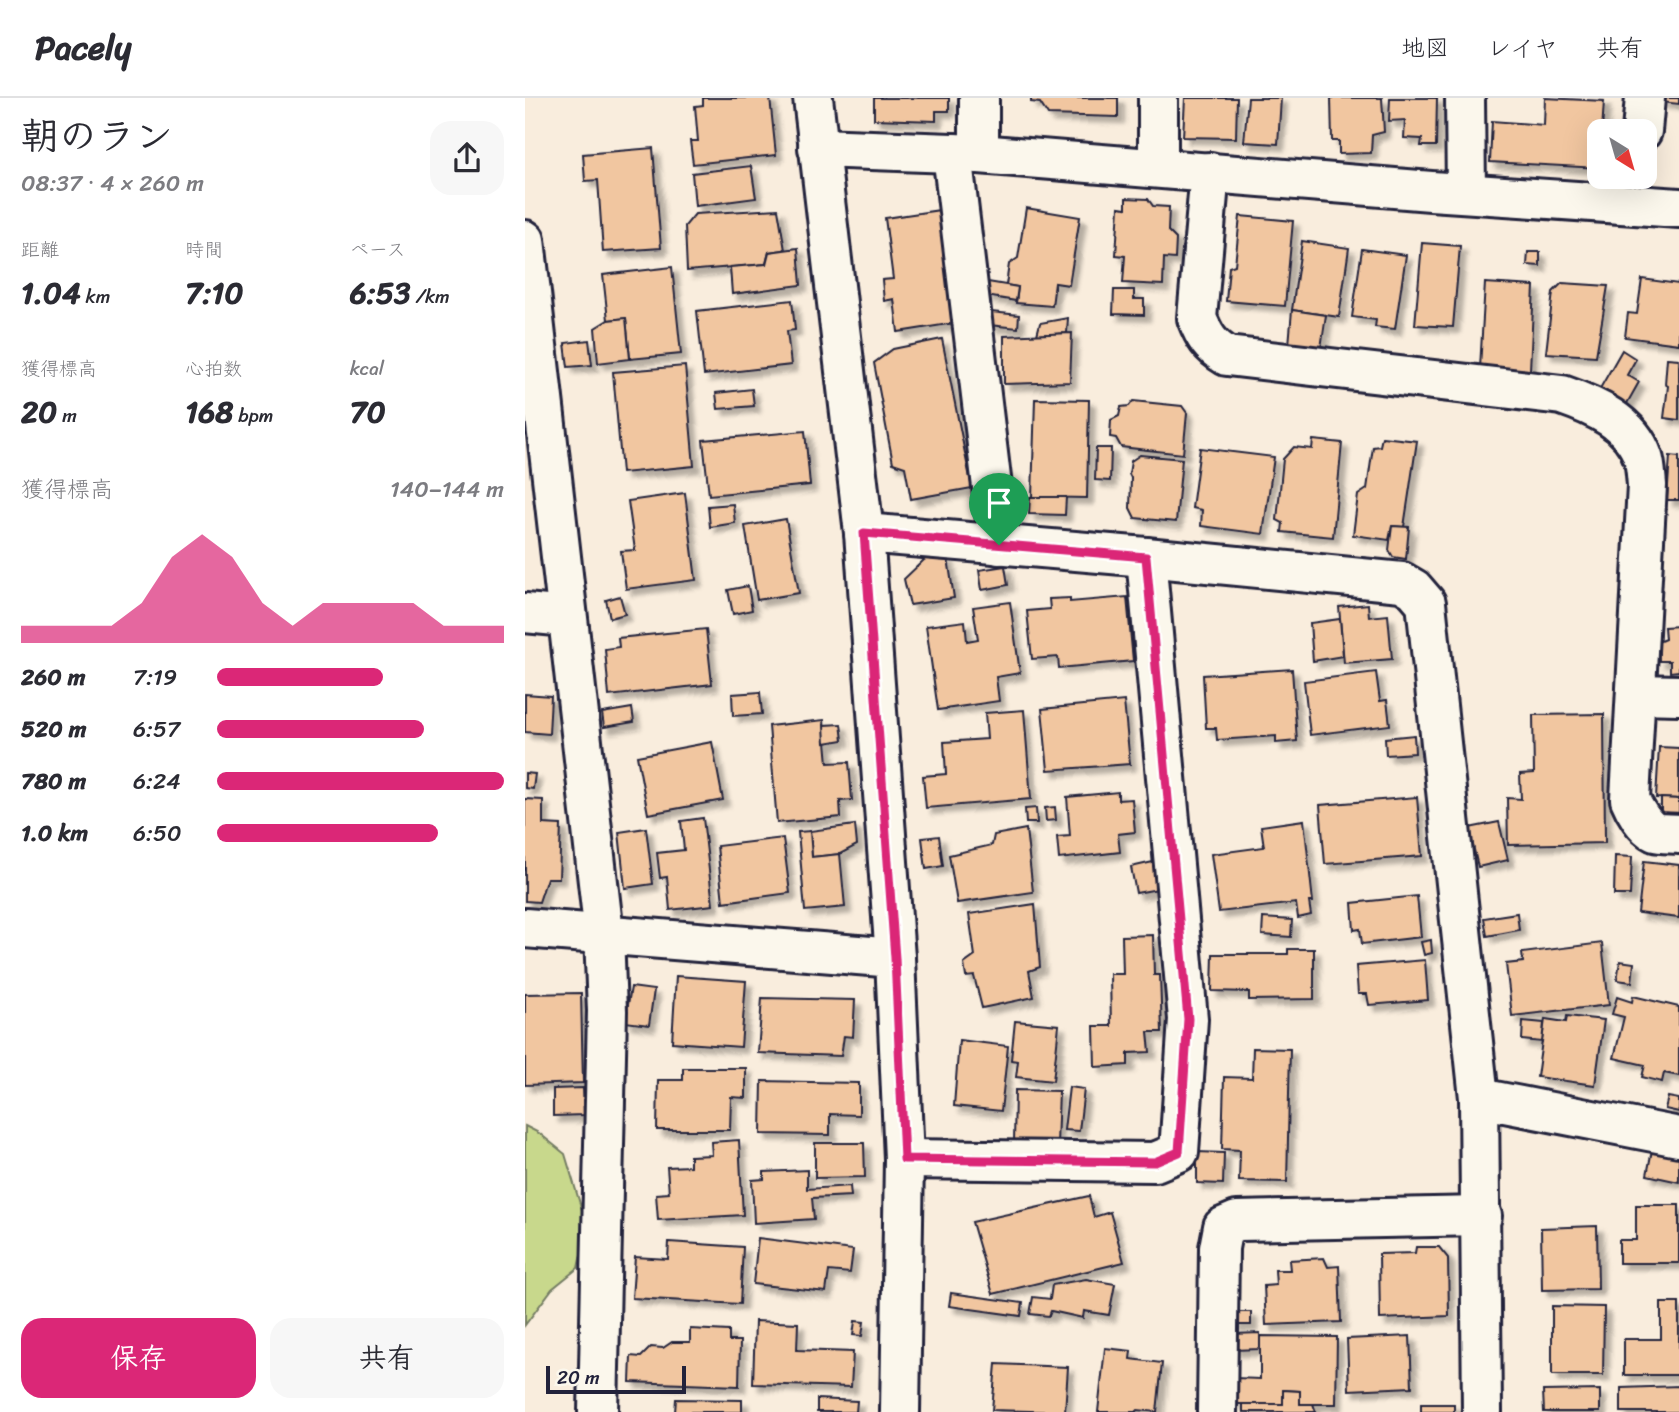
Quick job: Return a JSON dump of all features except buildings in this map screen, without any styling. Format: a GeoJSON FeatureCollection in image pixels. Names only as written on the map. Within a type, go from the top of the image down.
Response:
{"type":"FeatureCollection","features":[{"type":"Feature","properties":{"kind":"street"},"geometry":{"type":"LineString","coordinates":[[813,98],[864,533],[895,958],[904,1159],[901,1412]]}},
{"type":"Feature","properties":{"kind":"street"},"geometry":{"type":"LineString","coordinates":[[979,98],[966,153],[999,545]]}},
{"type":"Feature","properties":{"kind":"street"},"geometry":{"type":"LineString","coordinates":[[1158,98],[1158,168]]}},
{"type":"Feature","properties":{"kind":"street"},"geometry":{"type":"LineString","coordinates":[[1465,98],[1466,193]]}},
{"type":"Feature","properties":{"kind":"street"},"geometry":{"type":"LineString","coordinates":[[1643,119],[1645,98]]}},
{"type":"Feature","properties":{"kind":"street"},"geometry":{"type":"LineString","coordinates":[[818,148],[966,153],[1466,193],[1636,192],[1679,208]]}},
{"type":"Feature","properties":{"kind":"street"},"geometry":{"type":"LineString","coordinates":[[1210,172],[1197,318],[1203,335],[1213,347],[1227,356],[1562,396],[1590,404],[1614,419],[1631,437],[1643,456],[1647,485],[1630,799],[1635,810],[1655,832],[1679,834]]}},
{"type":"Feature","properties":{"kind":"street"},"geometry":{"type":"LineString","coordinates":[[525,240],[528,300],[604,935],[607,1010],[598,1412]]}},
{"type":"Feature","properties":{"kind":"street"},"geometry":{"type":"LineString","coordinates":[[864,533],[1402,582],[1414,589],[1426,603],[1479,1098],[1482,1412]]}},
{"type":"Feature","properties":{"kind":"street"},"geometry":{"type":"LineString","coordinates":[[904,1159],[1155,1162],[1179,1152],[1188,1019],[1146,557]]}},
{"type":"Feature","properties":{"kind":"street"},"geometry":{"type":"LineString","coordinates":[[525,613],[567,617]]}},
{"type":"Feature","properties":{"kind":"street"},"geometry":{"type":"LineString","coordinates":[[1637,694],[1679,695]]}},
{"type":"Feature","properties":{"kind":"street"},"geometry":{"type":"LineString","coordinates":[[525,928],[895,958]]}},
{"type":"Feature","properties":{"kind":"street"},"geometry":{"type":"LineString","coordinates":[[1479,1098],[1679,1137]]}},
{"type":"Feature","properties":{"kind":"street"},"geometry":{"type":"LineString","coordinates":[[1217,1412],[1219,1248],[1223,1227],[1237,1222],[1482,1216]]}},
{"type":"Feature","properties":{"kind":"green space"},"geometry":{"type":"Polygon","coordinates":[[[525,1126],[539,1133],[565,1154],[587,1227],[578,1268],[552,1289],[525,1325],[525,1126]]]}},
{"type":"Feature","properties":{"kind":"route"},"geometry":{"type":"LineString","coordinates":[[864,533],[999,545],[1146,557],[1188,1019],[1179,1152],[1155,1162],[904,1159],[895,958],[864,533]]}}]}
